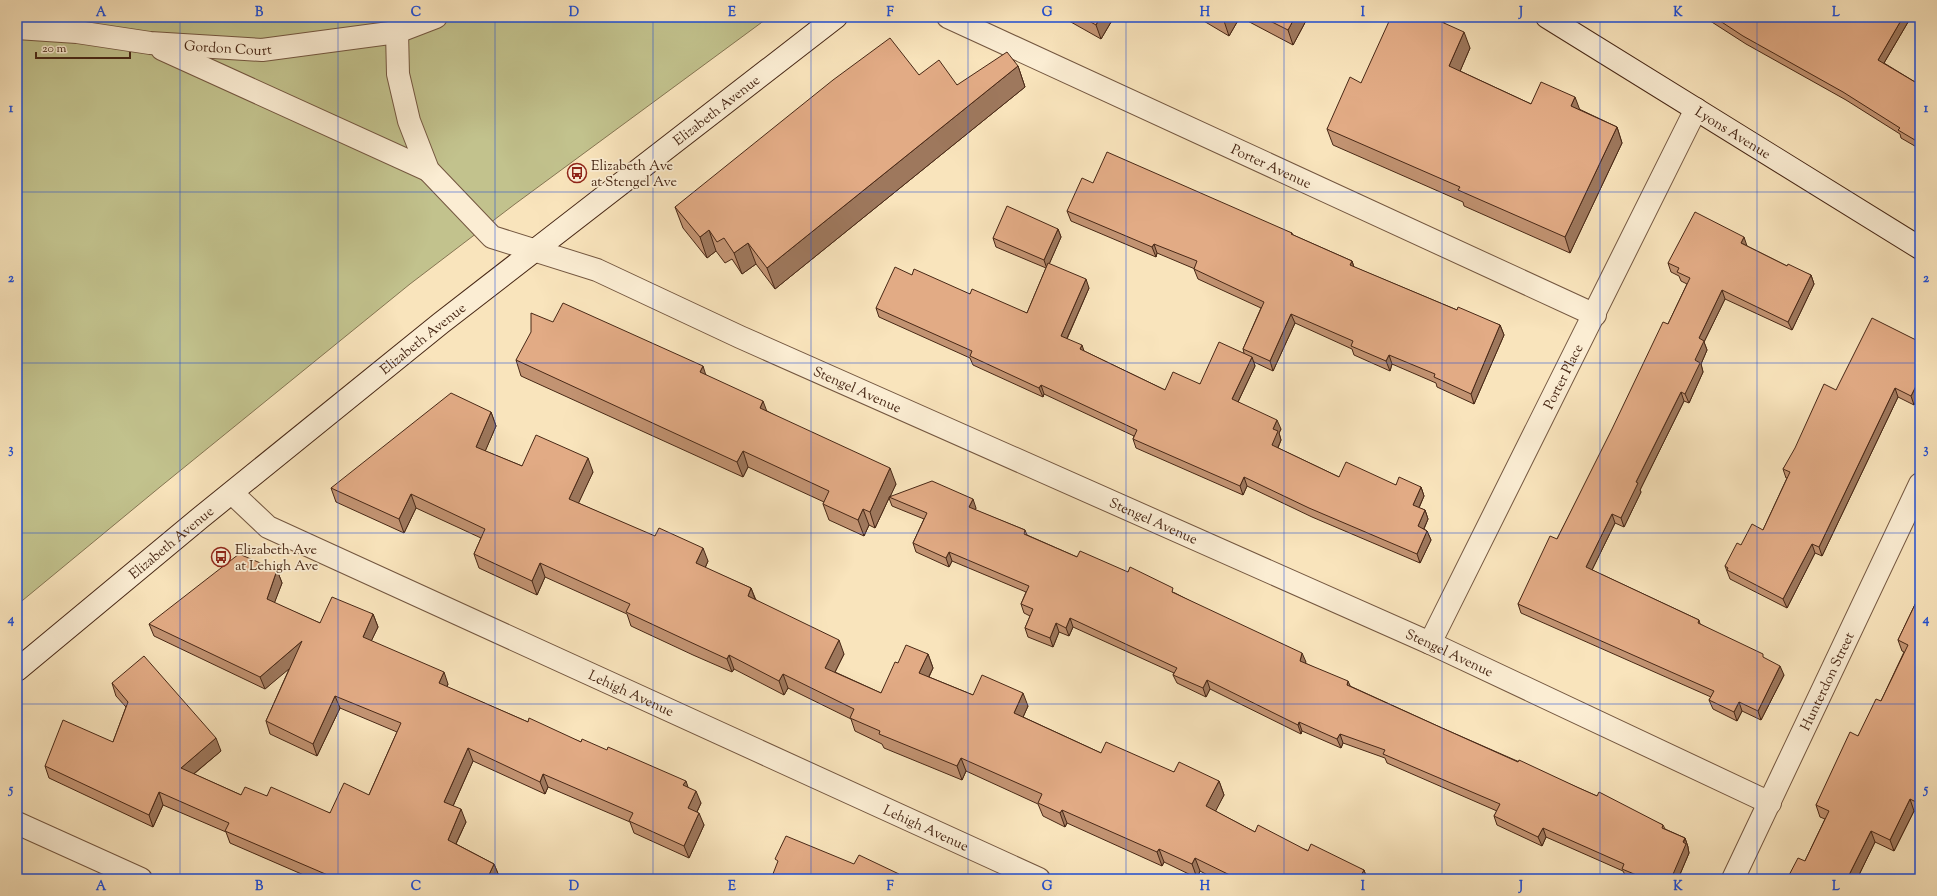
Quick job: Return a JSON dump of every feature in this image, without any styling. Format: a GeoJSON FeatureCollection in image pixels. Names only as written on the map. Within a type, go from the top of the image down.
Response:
{"type":"FeatureCollection","features":[{"type":"Feature","properties":{"kind":"street","name":"Gordon Court"},"geometry":{"type":"LineString","coordinates":[[17,28],[78,32],[150,43],[262,50],[397,32],[436,17]]}},
{"type":"Feature","properties":{"kind":"street","name":"Elizabeth Avenue"},"geometry":{"type":"LineString","coordinates":[[17,670],[232,493],[533,250],[836,17]]}},
{"type":"Feature","properties":{"kind":"street","name":"Porter Avenue"},"geometry":{"type":"LineString","coordinates":[[948,17],[1595,315]]}},
{"type":"Feature","properties":{"kind":"street","name":"Lyons Avenue"},"geometry":{"type":"LineString","coordinates":[[1547,17],[1920,248]]}},
{"type":"Feature","properties":{"kind":"street"},"geometry":{"type":"LineString","coordinates":[[397,32],[398,74],[409,121],[428,170]]}},
{"type":"Feature","properties":{"kind":"street"},"geometry":{"type":"LineString","coordinates":[[150,43],[428,170]]}},
{"type":"Feature","properties":{"kind":"street","name":"Porter Place"},"geometry":{"type":"LineString","coordinates":[[1430,643],[1595,315],[1696,109]]}},
{"type":"Feature","properties":{"kind":"street","name":"Stengel Avenue"},"geometry":{"type":"LineString","coordinates":[[428,170],[492,237],[597,270],[740,337],[1430,643],[1770,803]]}},
{"type":"Feature","properties":{"kind":"street","name":"Hunterdon Street"},"geometry":{"type":"LineString","coordinates":[[1733,879],[1920,484]]}},
{"type":"Feature","properties":{"kind":"street","name":"Lehigh Avenue"},"geometry":{"type":"LineString","coordinates":[[232,493],[268,527],[1039,879]]}},
{"type":"Feature","properties":{"kind":"street"},"geometry":{"type":"LineString","coordinates":[[17,823],[141,879]]}},
{"type":"Feature","properties":{"kind":"green space"},"geometry":{"type":"Polygon","coordinates":[[[17,17],[769,17],[515,204],[410,284],[17,605],[17,17]]]}},
{"type":"Feature","properties":{"kind":"building"},"geometry":{"type":"Polygon","coordinates":[[[1082,17],[1100,17],[1096,25],[1082,17]]]}},
{"type":"Feature","properties":{"kind":"building"},"geometry":{"type":"Polygon","coordinates":[[[1216,17],[1226,17],[1224,21],[1216,17]]]}},
{"type":"Feature","properties":{"kind":"building"},"geometry":{"type":"Polygon","coordinates":[[[1262,17],[1295,17],[1288,30],[1262,17]]]}},
{"type":"Feature","properties":{"kind":"building"},"geometry":{"type":"Polygon","coordinates":[[[1391,17],[1436,17],[1435,19],[1464,32],[1449,66],[1531,104],[1541,82],[1575,97],[1571,106],[1617,127],[1565,237],[1458,190],[1460,187],[1327,129],[1350,77],[1361,83],[1391,17]]]}},
{"type":"Feature","properties":{"kind":"building"},"geometry":{"type":"Polygon","coordinates":[[[1714,17],[1903,17],[1878,60],[1920,85],[1920,143],[1898,130],[1900,128],[1843,92],[1743,36],[1714,17]]]}},
{"type":"Feature","properties":{"kind":"building"},"geometry":{"type":"Polygon","coordinates":[[[890,38],[919,75],[939,60],[957,85],[1007,52],[1018,66],[767,268],[748,243],[734,253],[724,238],[717,242],[709,230],[700,237],[675,207],[833,80],[890,38]]]}},
{"type":"Feature","properties":{"kind":"building"},"geometry":{"type":"Polygon","coordinates":[[[1107,152],[1292,233],[1291,234],[1352,261],[1350,265],[1457,310],[1458,307],[1500,325],[1471,394],[1434,377],[1435,374],[1389,355],[1386,361],[1351,346],[1353,341],[1291,314],[1270,361],[1243,349],[1264,302],[1194,269],[1197,261],[1154,244],[1152,247],[1067,211],[1082,178],[1093,183],[1107,152]]]}},
{"type":"Feature","properties":{"kind":"building"},"geometry":{"type":"Polygon","coordinates":[[[1007,206],[1058,229],[1044,260],[993,238],[1007,206]]]}},
{"type":"Feature","properties":{"kind":"building"},"geometry":{"type":"Polygon","coordinates":[[[1695,212],[1744,237],[1741,243],[1787,266],[1788,264],[1811,275],[1788,322],[1722,290],[1699,338],[1704,341],[1695,360],[1700,363],[1685,394],[1681,392],[1636,482],[1638,483],[1621,518],[1612,514],[1586,567],[1699,620],[1698,623],[1763,654],[1763,657],[1780,666],[1758,711],[1739,702],[1734,712],[1709,700],[1714,691],[1518,604],[1550,536],[1557,539],[1663,322],[1668,324],[1690,278],[1677,272],[1679,268],[1668,263],[1695,212]]]}},
{"type":"Feature","properties":{"kind":"building"},"geometry":{"type":"Polygon","coordinates":[[[1048,263],[1086,279],[1061,336],[1082,345],[1080,349],[1165,390],[1173,372],[1200,384],[1219,342],[1252,357],[1232,399],[1277,420],[1273,429],[1278,431],[1272,445],[1339,477],[1346,462],[1396,485],[1399,477],[1421,487],[1413,505],[1425,510],[1418,526],[1427,531],[1417,554],[1309,508],[1244,477],[1240,486],[1133,439],[1137,430],[1041,385],[1039,388],[970,356],[972,351],[876,308],[895,267],[912,275],[914,269],[970,294],[972,289],[1027,313],[1048,263]]]}},
{"type":"Feature","properties":{"kind":"building"},"geometry":{"type":"Polygon","coordinates":[[[563,303],[703,366],[700,372],[763,401],[760,408],[890,468],[870,512],[863,509],[858,520],[823,504],[829,491],[743,451],[737,462],[516,360],[531,332],[531,313],[553,322],[563,303]]]}},
{"type":"Feature","properties":{"kind":"building"},"geometry":{"type":"Polygon","coordinates":[[[1872,318],[1920,342],[1920,378],[1911,396],[1895,388],[1819,547],[1812,544],[1783,599],[1727,570],[1728,568],[1725,566],[1737,543],[1741,545],[1752,524],[1763,530],[1790,472],[1783,469],[1795,448],[1824,384],[1836,390],[1872,318]]]}},
{"type":"Feature","properties":{"kind":"building"},"geometry":{"type":"Polygon","coordinates":[[[451,393],[491,412],[476,447],[522,466],[536,435],[588,458],[569,499],[655,536],[659,528],[703,548],[696,563],[751,588],[748,596],[839,640],[825,668],[881,693],[895,662],[898,663],[906,645],[928,654],[919,673],[973,695],[982,675],[1023,693],[1014,713],[1101,753],[1106,742],[1174,772],[1179,762],[1219,781],[1206,806],[1255,832],[1258,825],[1308,851],[1311,844],[1364,870],[1359,879],[1238,879],[1195,858],[1192,864],[1159,849],[1157,852],[1062,810],[1060,813],[1038,803],[1042,794],[961,758],[957,766],[879,734],[880,731],[850,718],[854,709],[783,674],[779,681],[729,655],[727,659],[688,641],[626,612],[630,604],[540,563],[532,581],[474,554],[485,529],[411,494],[399,519],[331,488],[451,393]]]}},
{"type":"Feature","properties":{"kind":"building"},"geometry":{"type":"Polygon","coordinates":[[[932,481],[973,499],[969,507],[1025,530],[1024,534],[1077,557],[1080,551],[1128,572],[1130,567],[1173,588],[1172,592],[1302,653],[1300,661],[1348,681],[1347,685],[1518,762],[1519,760],[1597,796],[1599,792],[1663,825],[1662,828],[1685,838],[1683,842],[1686,844],[1671,879],[1646,879],[1622,869],[1624,864],[1543,828],[1538,837],[1494,816],[1500,804],[1383,754],[1385,750],[1340,734],[1337,739],[1299,722],[1298,725],[1207,680],[1203,688],[1173,675],[1177,668],[1070,618],[1066,628],[1056,623],[1050,638],[1025,628],[1033,609],[1021,604],[1029,586],[949,552],[946,558],[913,543],[927,513],[889,497],[932,481]]]}},
{"type":"Feature","properties":{"kind":"building"},"geometry":{"type":"Polygon","coordinates":[[[239,554],[277,570],[267,599],[320,623],[332,597],[373,614],[363,637],[444,672],[439,683],[528,722],[529,718],[581,742],[582,739],[607,750],[608,747],[686,781],[683,785],[696,791],[688,808],[699,813],[684,846],[629,821],[633,813],[543,774],[540,782],[468,748],[444,802],[461,809],[448,840],[494,864],[487,879],[328,879],[330,876],[225,831],[229,823],[159,792],[149,815],[45,766],[63,720],[113,742],[128,702],[112,683],[144,656],[216,738],[181,768],[241,795],[245,787],[267,796],[271,787],[330,813],[344,783],[369,795],[401,723],[335,696],[313,744],[266,721],[302,641],[260,677],[149,624],[239,554]]]}},
{"type":"Feature","properties":{"kind":"building"},"geometry":{"type":"Polygon","coordinates":[[[1920,594],[1920,804],[1910,799],[1890,840],[1871,831],[1847,879],[1787,879],[1798,858],[1805,861],[1829,811],[1816,805],[1850,732],[1858,736],[1876,699],[1881,701],[1908,645],[1898,640],[1920,594]]]}},
{"type":"Feature","properties":{"kind":"building"},"geometry":{"type":"Polygon","coordinates":[[[786,836],[854,864],[859,855],[899,874],[896,879],[771,879],[778,861],[775,859],[786,836]]]}},
{"type":"Feature","properties":{"kind":"building"},"geometry":{"type":"Polygon","coordinates":[[[17,874],[29,879],[17,879],[17,874]]]}},
{"type":"Feature","properties":{"kind":"place","name":"Elizabeth Ave at Stengel Ave"},"geometry":{"type":"Point","coordinates":[577,173]}},
{"type":"Feature","properties":{"kind":"place","name":"Elizabeth Ave at Lehigh Ave"},"geometry":{"type":"Point","coordinates":[221,557]}}]}
